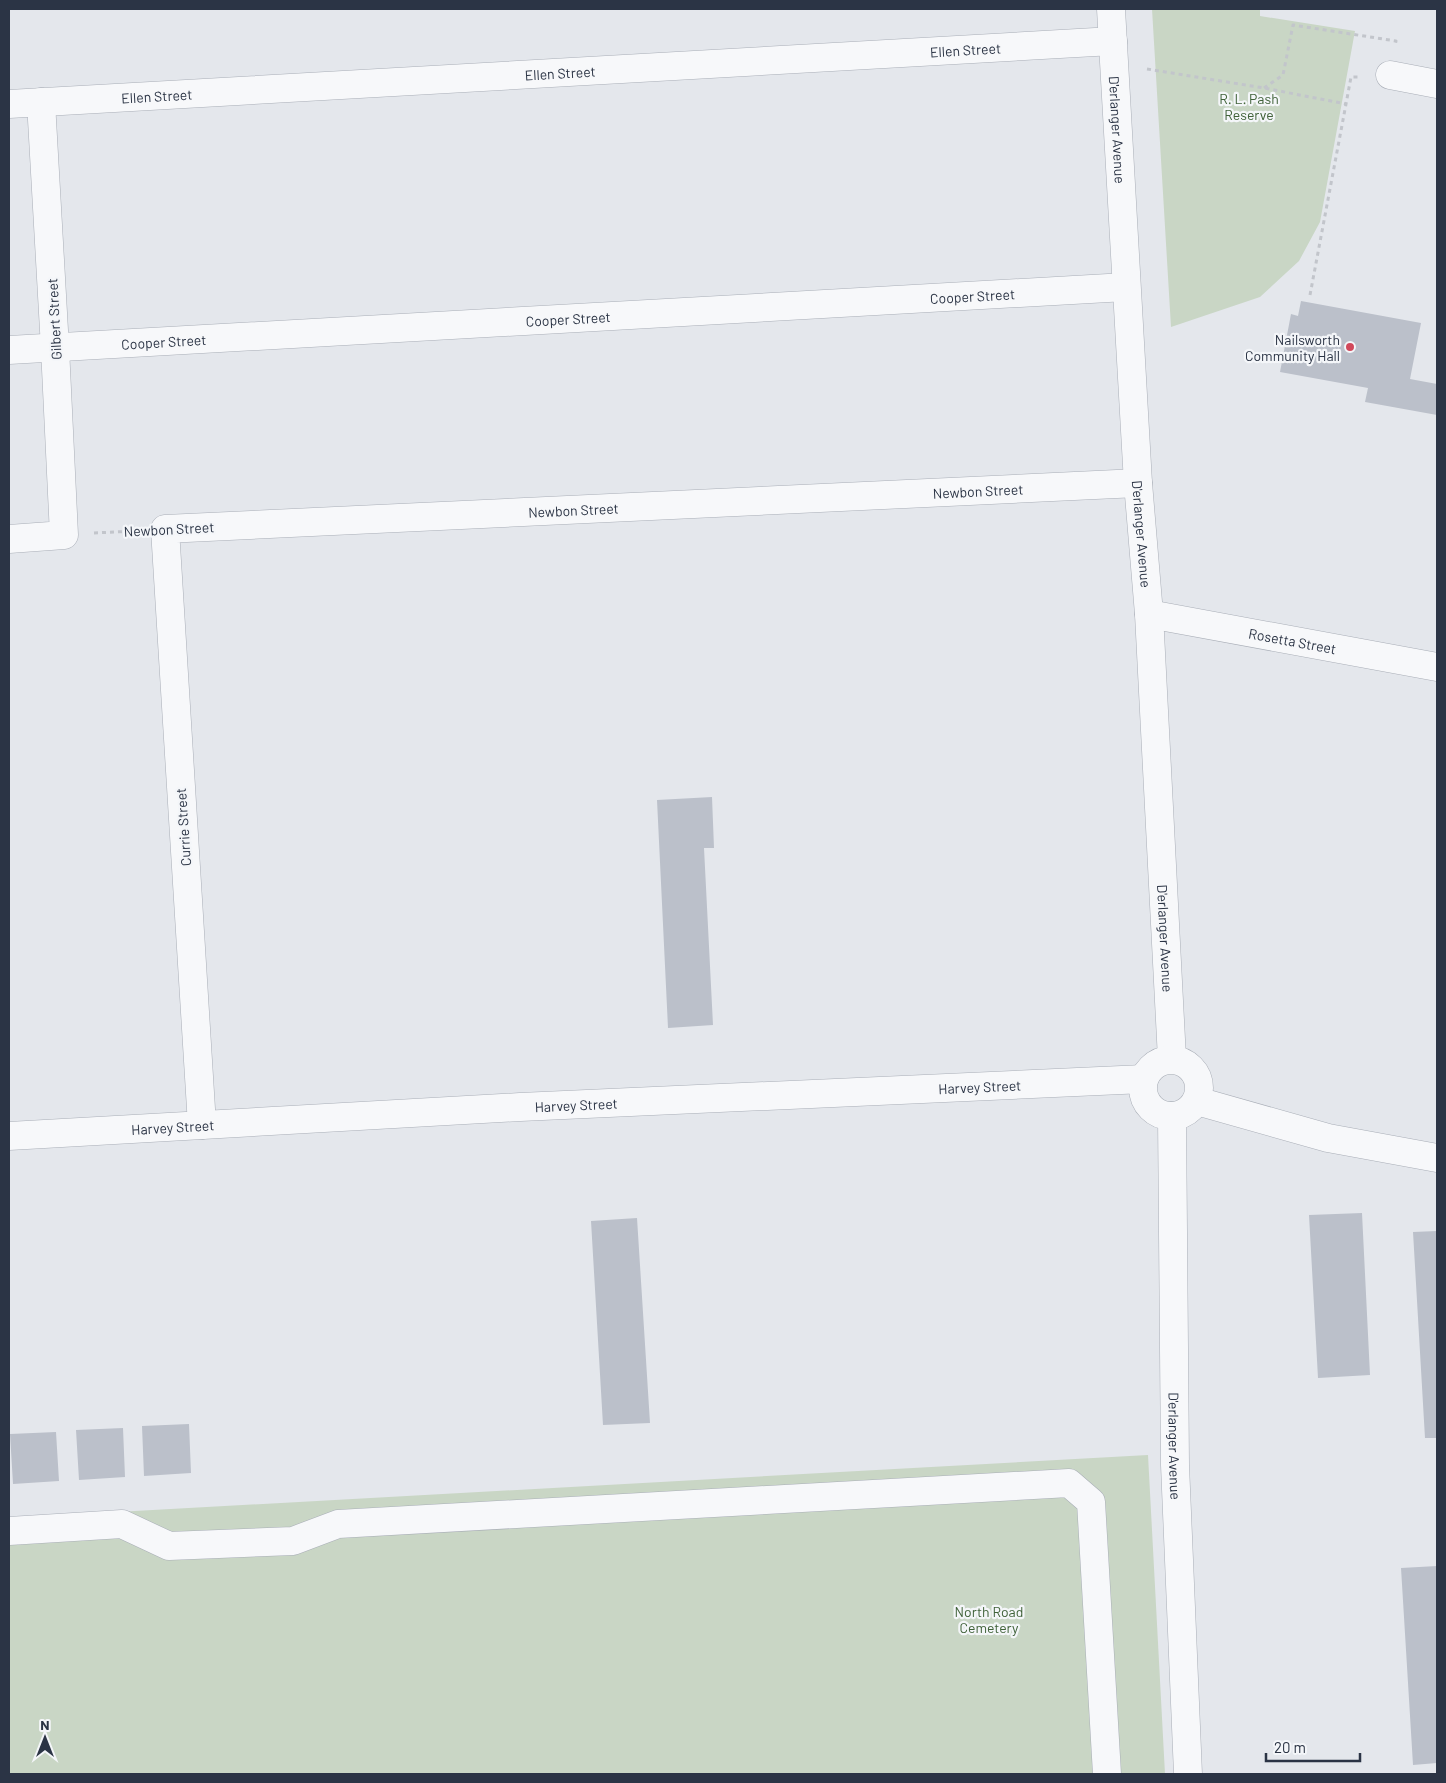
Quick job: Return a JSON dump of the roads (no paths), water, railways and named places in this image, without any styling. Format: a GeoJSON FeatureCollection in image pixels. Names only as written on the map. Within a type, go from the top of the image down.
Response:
{"type":"FeatureCollection","features":[{"type":"Feature","properties":{"kind":"street","name":"D'erlanger Avenue"},"geometry":{"type":"LineString","coordinates":[[1111,9],[1138,483],[1149,614],[1172,1059]]}},
{"type":"Feature","properties":{"kind":"street","name":"Ellen Street"},"geometry":{"type":"LineString","coordinates":[[9,104],[1113,41]]}},
{"type":"Feature","properties":{"kind":"street"},"geometry":{"type":"LineString","coordinates":[[1390,75],[1437,84]]}},
{"type":"Feature","properties":{"kind":"street","name":"Gilbert Street"},"geometry":{"type":"LineString","coordinates":[[9,539],[64,535],[41,102]]}},
{"type":"Feature","properties":{"kind":"street","name":"Cooper Street"},"geometry":{"type":"LineString","coordinates":[[9,350],[1126,287]]}},
{"type":"Feature","properties":{"kind":"street","name":"Newbon Street"},"geometry":{"type":"LineString","coordinates":[[165,529],[1138,483]]}},
{"type":"Feature","properties":{"kind":"street","name":"Currie Street"},"geometry":{"type":"LineString","coordinates":[[165,529],[202,1125]]}},
{"type":"Feature","properties":{"kind":"street","name":"Rosetta Street"},"geometry":{"type":"LineString","coordinates":[[1149,614],[1437,667]]}},
{"type":"Feature","properties":{"kind":"street"},"geometry":{"type":"LineString","coordinates":[[1172,1059],[1183,1062],[1192,1068],[1198,1076],[1200,1090],[1197,1101],[1192,1109],[1183,1114],[1161,1115],[1152,1109],[1145,1100],[1142,1090],[1144,1079],[1148,1071],[1155,1064],[1163,1060],[1172,1059]]}},
{"type":"Feature","properties":{"kind":"street","name":"Harvey Street"},"geometry":{"type":"LineString","coordinates":[[9,1136],[520,1106],[1144,1079]]}},
{"type":"Feature","properties":{"kind":"street"},"geometry":{"type":"LineString","coordinates":[[1197,1101],[1328,1138],[1437,1158]]}},
{"type":"Feature","properties":{"kind":"street","name":"D'erlanger Avenue"},"geometry":{"type":"LineString","coordinates":[[1172,1116],[1175,1465],[1188,1774]]}},
{"type":"Feature","properties":{"kind":"street"},"geometry":{"type":"LineString","coordinates":[[9,1531],[122,1524],[169,1546],[226,1544],[293,1540],[338,1524],[1069,1483],[1091,1502],[1107,1774]]}},
{"type":"Feature","properties":{"kind":"place","name":"Nailsworth Community Hall"},"geometry":{"type":"Point","coordinates":[1350,347]}},
{"type":"Feature","properties":{"kind":"park label","name":"R. L. Pash Reserve"},"geometry":{"type":"Point","coordinates":[1249,106]}},
{"type":"Feature","properties":{"kind":"park label","name":"North Road Cemetery"},"geometry":{"type":"Point","coordinates":[989,1619]}}]}
